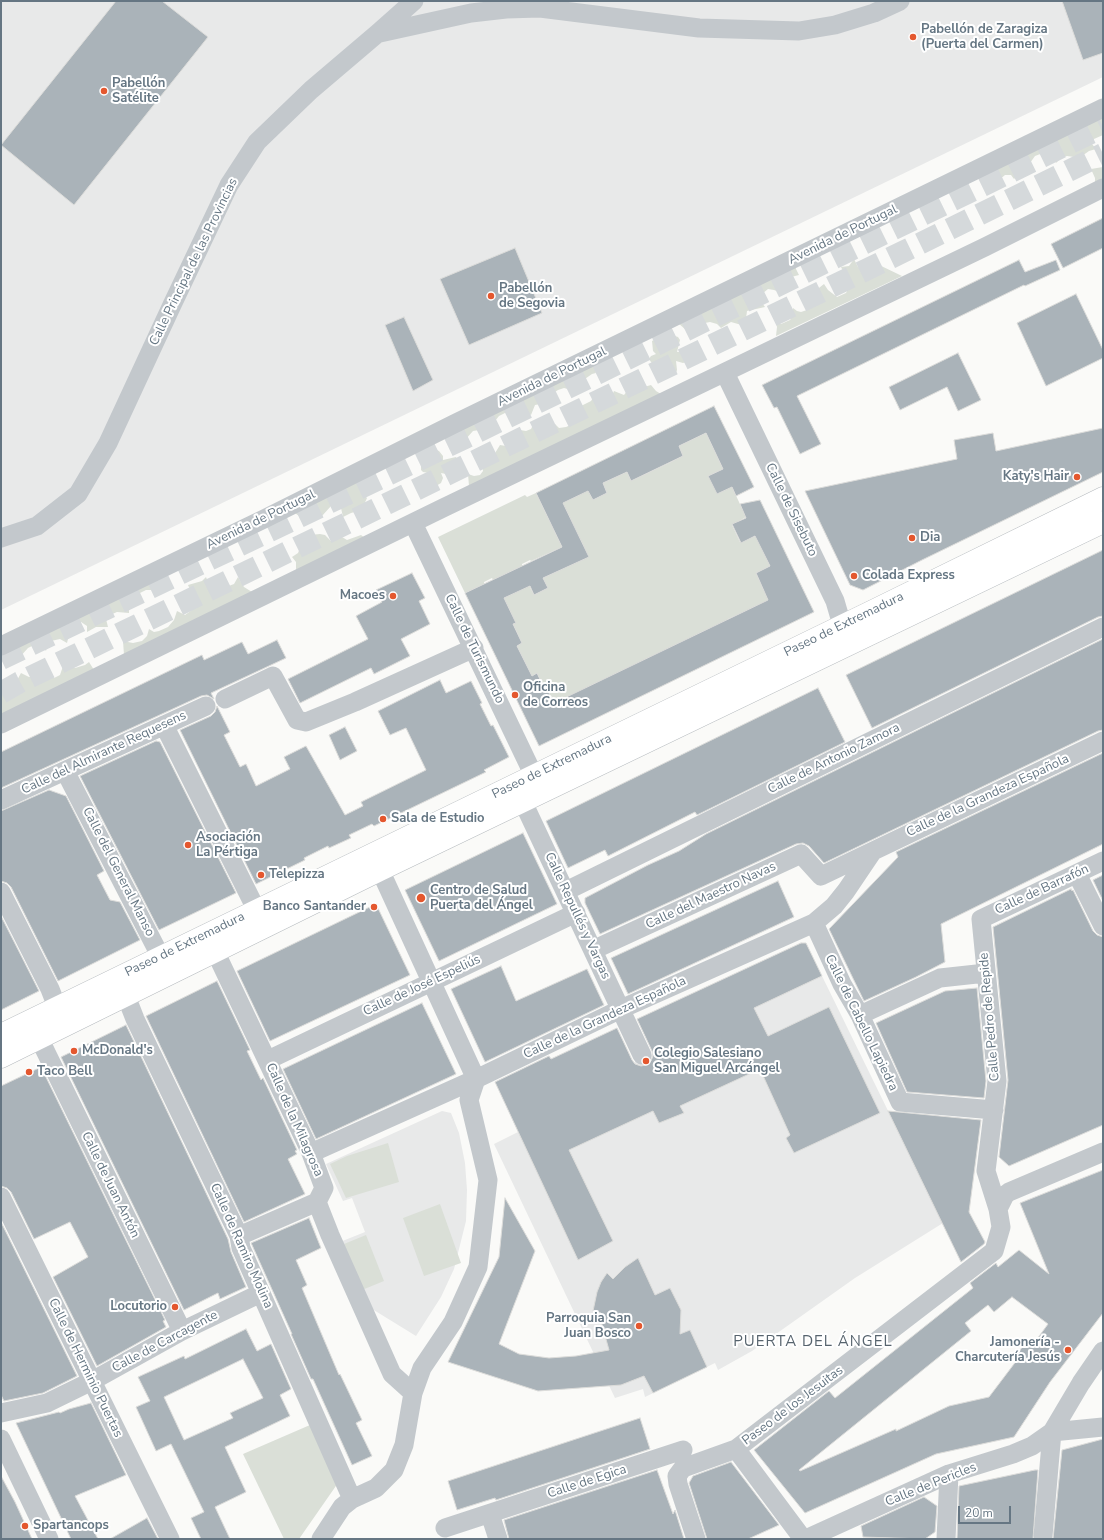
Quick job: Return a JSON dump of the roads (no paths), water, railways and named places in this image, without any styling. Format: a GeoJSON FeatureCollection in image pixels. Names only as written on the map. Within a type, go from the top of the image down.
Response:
{"type":"FeatureCollection","features":[{"type":"Feature","properties":{"kind":"main road","name":"Paseo de Extremadura"},"geometry":{"type":"LineString","coordinates":[[1,1035],[126,996],[165,965],[215,951],[534,776],[1103,498]]}},
{"type":"Feature","properties":{"kind":"main road","name":"Paseo de Extremadura"},"geometry":{"type":"LineString","coordinates":[[1,1057],[39,1038],[59,1017],[165,965],[257,911],[523,802],[1103,522]]}},
{"type":"Feature","properties":{"kind":"street"},"geometry":{"type":"LineString","coordinates":[[378,33],[414,1]]}},
{"type":"Feature","properties":{"kind":"street","name":"Calle Principal de las Provincias"},"geometry":{"type":"LineString","coordinates":[[1,538],[37,526],[78,494],[108,443],[229,185],[257,142],[311,90],[378,33],[471,14],[506,9],[540,8],[699,28],[799,31],[835,24],[874,13],[900,1]]}},
{"type":"Feature","properties":{"kind":"street","name":"Avenida de Portugal"},"geometry":{"type":"LineString","coordinates":[[1,646],[257,523],[447,428],[1103,108]]}},
{"type":"Feature","properties":{"kind":"street"},"geometry":{"type":"LineString","coordinates":[[1,724],[985,247],[1103,188]]}},
{"type":"Feature","properties":{"kind":"street","name":"Calle de Sisebuto"},"geometry":{"type":"LineString","coordinates":[[725,373],[835,601],[842,625],[836,651]]}},
{"type":"Feature","properties":{"kind":"street","name":"Calle de Turismundo"},"geometry":{"type":"LineString","coordinates":[[413,523],[534,776]]}},
{"type":"Feature","properties":{"kind":"street","name":"Calle de Antonio Zamora"},"geometry":{"type":"LineString","coordinates":[[566,891],[1103,627]]}},
{"type":"Feature","properties":{"kind":"street"},"geometry":{"type":"LineString","coordinates":[[225,699],[273,676],[297,720],[306,722],[355,702],[474,648]]}},
{"type":"Feature","properties":{"kind":"street","name":"Calle del Almirante Requesens"},"geometry":{"type":"LineString","coordinates":[[1,800],[206,706]]}},
{"type":"Feature","properties":{"kind":"street"},"geometry":{"type":"LineString","coordinates":[[164,725],[257,911]]}},
{"type":"Feature","properties":{"kind":"street","name":"Calle de la Grandeza Española"},"geometry":{"type":"LineString","coordinates":[[821,876],[1103,741]]}},
{"type":"Feature","properties":{"kind":"street","name":"Calle del General Manso"},"geometry":{"type":"LineString","coordinates":[[65,771],[165,965]]}},
{"type":"Feature","properties":{"kind":"street"},"geometry":{"type":"LineString","coordinates":[[523,802],[534,776]]}},
{"type":"Feature","properties":{"kind":"street","name":"Calle Repullés y Vargas"},"geometry":{"type":"LineString","coordinates":[[523,802],[642,1055]]}},
{"type":"Feature","properties":{"kind":"street","name":"Calle de la Grandeza Española"},"geometry":{"type":"LineString","coordinates":[[311,1153],[476,1079],[621,1009],[814,923],[834,906],[873,851]]}},
{"type":"Feature","properties":{"kind":"street","name":"Calle del Maestro Navas"},"geometry":{"type":"LineString","coordinates":[[593,950],[801,854],[821,876]]}},
{"type":"Feature","properties":{"kind":"street","name":"Calle de Barrafón"},"geometry":{"type":"LineString","coordinates":[[981,919],[1077,874],[1103,860]]}},
{"type":"Feature","properties":{"kind":"street"},"geometry":{"type":"LineString","coordinates":[[321,1539],[342,1507],[352,1499],[376,1488],[394,1470],[404,1445],[413,1393],[422,1368],[452,1322],[478,1267],[488,1180],[469,1100],[476,1079],[378,861]]}},
{"type":"Feature","properties":{"kind":"street"},"geometry":{"type":"LineString","coordinates":[[1077,874],[1103,926]]}},
{"type":"Feature","properties":{"kind":"street"},"geometry":{"type":"LineString","coordinates":[[1,892],[59,1017]]}},
{"type":"Feature","properties":{"kind":"street","name":"Calle de José Espeliús"},"geometry":{"type":"LineString","coordinates":[[268,1060],[576,913]]}},
{"type":"Feature","properties":{"kind":"street","name":"Calle Pedro de Repide"},"geometry":{"type":"LineString","coordinates":[[981,919],[997,1081],[986,1171],[998,1209]]}},
{"type":"Feature","properties":{"kind":"street","name":"Calle de Cabello Lapiedra"},"geometry":{"type":"LineString","coordinates":[[814,923],[842,984],[860,1015],[900,1102],[994,1110]]}},
{"type":"Feature","properties":{"kind":"street","name":"Calle de la Milagrosa"},"geometry":{"type":"LineString","coordinates":[[215,951],[311,1153],[324,1188],[317,1202]]}},
{"type":"Feature","properties":{"kind":"street"},"geometry":{"type":"LineString","coordinates":[[860,1015],[940,978],[986,973]]}},
{"type":"Feature","properties":{"kind":"street","name":"Calle de Ramiro Molina"},"geometry":{"type":"LineString","coordinates":[[126,996],[135,1019],[239,1236],[241,1248],[352,1499]]}},
{"type":"Feature","properties":{"kind":"street","name":"Calle de Juan Antón"},"geometry":{"type":"LineString","coordinates":[[39,1038],[182,1331]]}},
{"type":"Feature","properties":{"kind":"street"},"geometry":{"type":"LineString","coordinates":[[998,1209],[1005,1195],[1013,1189],[1103,1152]]}},
{"type":"Feature","properties":{"kind":"street","name":"Calle de Herminio Puertas"},"geometry":{"type":"LineString","coordinates":[[1,1197],[170,1539]]}},
{"type":"Feature","properties":{"kind":"street"},"geometry":{"type":"LineString","coordinates":[[239,1236],[317,1202],[330,1235],[392,1374],[413,1393]]}},
{"type":"Feature","properties":{"kind":"street","name":"Paseo de los Jesuitas"},"geometry":{"type":"LineString","coordinates":[[696,1539],[678,1484],[678,1476],[684,1468],[736,1449],[994,1251],[1001,1227],[998,1209]]}},
{"type":"Feature","properties":{"kind":"street","name":"Calle de Carcagente"},"geometry":{"type":"LineString","coordinates":[[1,1413],[47,1403],[92,1381],[182,1331],[261,1293]]}},
{"type":"Feature","properties":{"kind":"street"},"geometry":{"type":"LineString","coordinates":[[1043,1536],[1052,1432],[1081,1383],[1103,1351]]}},
{"type":"Feature","properties":{"kind":"street","name":"Calle de Pericles"},"geometry":{"type":"LineString","coordinates":[[804,1539],[949,1474],[1013,1454],[1032,1446],[1052,1432],[1103,1427]]}},
{"type":"Feature","properties":{"kind":"street"},"geometry":{"type":"LineString","coordinates":[[1,1439],[49,1539]]}},
{"type":"Feature","properties":{"kind":"street"},"geometry":{"type":"LineString","coordinates":[[736,1449],[804,1539]]}},
{"type":"Feature","properties":{"kind":"street","name":"Calle de Egica"},"geometry":{"type":"LineString","coordinates":[[445,1528],[683,1450]]}},
{"type":"Feature","properties":{"kind":"street"},"geometry":{"type":"LineString","coordinates":[[946,1539],[949,1474]]}},
{"type":"Feature","properties":{"kind":"street"},"geometry":{"type":"LineString","coordinates":[[490,1514],[498,1539]]}},
{"type":"Feature","properties":{"kind":"tunnel"},"geometry":{"type":"LineString","coordinates":[[1,659],[465,438],[1103,127]]}},
{"type":"Feature","properties":{"kind":"tunnel"},"geometry":{"type":"LineString","coordinates":[[1,693],[20,682],[1103,154]]}},
{"type":"Feature","properties":{"kind":"place","name":"Pabellón de Zaragiza (Puerta del Carmen)"},"geometry":{"type":"Point","coordinates":[913,37]}},
{"type":"Feature","properties":{"kind":"place","name":"Pabellón Satélite"},"geometry":{"type":"Point","coordinates":[104,91]}},
{"type":"Feature","properties":{"kind":"place","name":"Pabellón de Segovia"},"geometry":{"type":"Point","coordinates":[491,296]}},
{"type":"Feature","properties":{"kind":"place","name":"Katy's Hair"},"geometry":{"type":"Point","coordinates":[1077,477]}},
{"type":"Feature","properties":{"kind":"place","name":"Dia"},"geometry":{"type":"Point","coordinates":[912,538]}},
{"type":"Feature","properties":{"kind":"place","name":"Colada Express"},"geometry":{"type":"Point","coordinates":[854,576]}},
{"type":"Feature","properties":{"kind":"place","name":"Macoes"},"geometry":{"type":"Point","coordinates":[393,596]}},
{"type":"Feature","properties":{"kind":"place","name":"Oficina de Correos"},"geometry":{"type":"Point","coordinates":[515,695]}},
{"type":"Feature","properties":{"kind":"place","name":"Sala de Estudio"},"geometry":{"type":"Point","coordinates":[383,819]}},
{"type":"Feature","properties":{"kind":"place","name":"Asociación La Pértiga"},"geometry":{"type":"Point","coordinates":[188,845]}},
{"type":"Feature","properties":{"kind":"place","name":"Telepizza"},"geometry":{"type":"Point","coordinates":[261,875]}},
{"type":"Feature","properties":{"kind":"place","name":"Centro de Salud Puerta del Ángel"},"geometry":{"type":"Point","coordinates":[421,898]}},
{"type":"Feature","properties":{"kind":"place","name":"Banco Santander"},"geometry":{"type":"Point","coordinates":[374,907]}},
{"type":"Feature","properties":{"kind":"place","name":"McDonald's"},"geometry":{"type":"Point","coordinates":[74,1051]}},
{"type":"Feature","properties":{"kind":"place","name":"Colegio Salesiano San Miguel Arcángel"},"geometry":{"type":"Point","coordinates":[646,1061]}},
{"type":"Feature","properties":{"kind":"place","name":"Taco Bell"},"geometry":{"type":"Point","coordinates":[29,1072]}},
{"type":"Feature","properties":{"kind":"place","name":"Locutorio"},"geometry":{"type":"Point","coordinates":[175,1307]}},
{"type":"Feature","properties":{"kind":"place","name":"Parroquia San Juan Bosco"},"geometry":{"type":"Point","coordinates":[639,1326]}},
{"type":"Feature","properties":{"kind":"place","name":"Jamonería - Charcutería Jesús"},"geometry":{"type":"Point","coordinates":[1068,1350]}},
{"type":"Feature","properties":{"kind":"place","name":"Spartancops"},"geometry":{"type":"Point","coordinates":[25,1526]}},
{"type":"Feature","properties":{"kind":"district","name":"PUERTA DEL ÁNGEL"},"geometry":{"type":"Point","coordinates":[813,1342]}}]}
